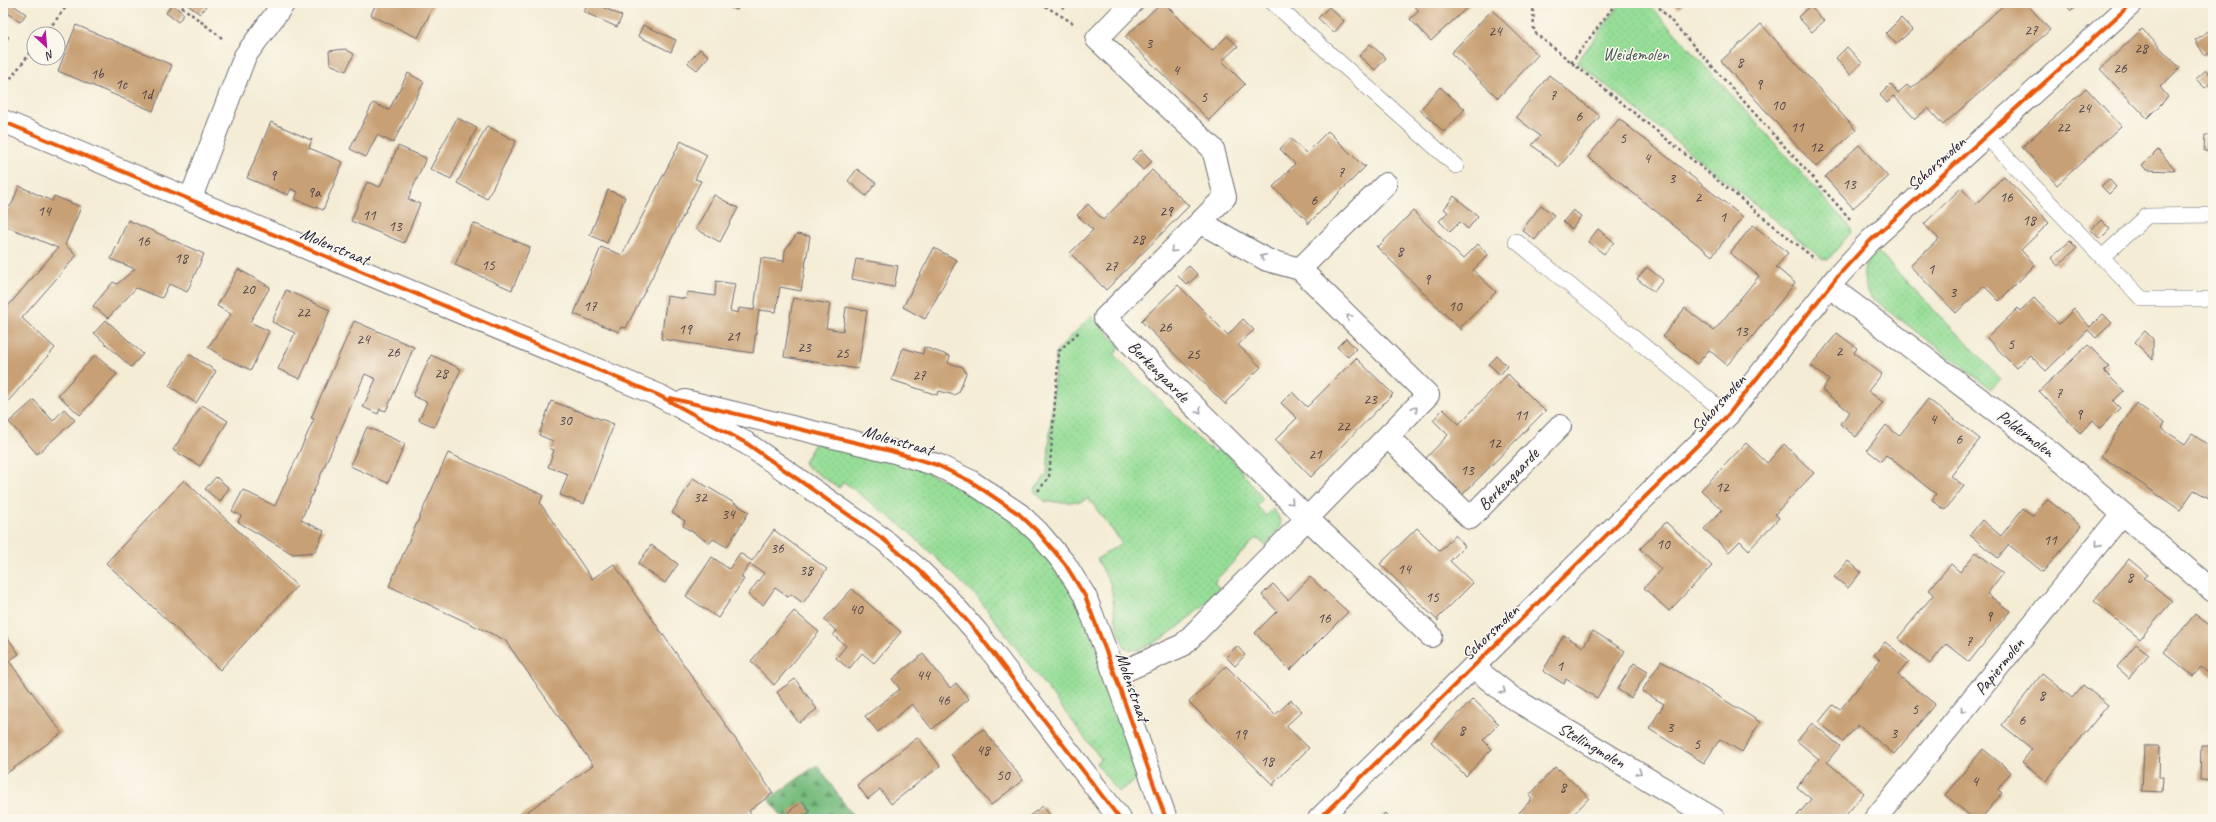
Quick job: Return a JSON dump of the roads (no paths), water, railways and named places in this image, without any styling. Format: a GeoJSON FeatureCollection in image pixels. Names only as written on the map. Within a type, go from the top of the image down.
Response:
{"type":"FeatureCollection","features":[{"type":"Feature","properties":{"kind":"street"},"geometry":{"type":"LineString","coordinates":[[190,200],[245,56],[284,3]]}},
{"type":"Feature","properties":{"kind":"street"},"geometry":{"type":"LineString","coordinates":[[1115,675],[1183,645],[1428,395],[1300,269],[1267,260],[1200,222],[1225,197],[1213,149],[1097,39],[1132,3]]}},
{"type":"Feature","properties":{"kind":"street","name":"Schorsmolen"},"geometry":{"type":"LineString","coordinates":[[1319,819],[1728,415],[1834,282],[1870,241],[2132,3]]}},
{"type":"Feature","properties":{"kind":"street","name":"Molenstraat"},"geometry":{"type":"LineString","coordinates":[[3,122],[658,395],[746,443],[883,539],[918,569],[947,598],[976,631],[1120,819]]}},
{"type":"Feature","properties":{"kind":"street"},"geometry":{"type":"LineString","coordinates":[[1300,269],[1386,184]]}},
{"type":"Feature","properties":{"kind":"street","name":"Berkengaarde"},"geometry":{"type":"LineString","coordinates":[[1200,222],[1105,318],[1308,519],[1431,636]]}},
{"type":"Feature","properties":{"kind":"street","name":"Poldermolen"},"geometry":{"type":"LineString","coordinates":[[1834,282],[2052,453],[2213,591]]}},
{"type":"Feature","properties":{"kind":"street","name":"Molenstraat"},"geometry":{"type":"LineString","coordinates":[[658,395],[884,449],[937,465],[970,480],[1019,514],[1038,532],[1065,564],[1085,596],[1115,675],[1166,819]]}},
{"type":"Feature","properties":{"kind":"street","name":"Berkengaarde"},"geometry":{"type":"LineString","coordinates":[[1388,437],[1470,518],[1560,426]]}},
{"type":"Feature","properties":{"kind":"street","name":"Papiermolen"},"geometry":{"type":"LineString","coordinates":[[1875,819],[2122,514]]}},
{"type":"Feature","properties":{"kind":"street","name":"Stellingmolen"},"geometry":{"type":"LineString","coordinates":[[1473,666],[1511,697],[1714,819]]}},
{"type":"Feature","properties":{"kind":"lane"},"geometry":{"type":"LineString","coordinates":[[1273,3],[1456,166]]}},
{"type":"Feature","properties":{"kind":"lane"},"geometry":{"type":"LineString","coordinates":[[1986,136],[2142,299],[2209,299]]}},
{"type":"Feature","properties":{"kind":"lane"},"geometry":{"type":"LineString","coordinates":[[2102,257],[2147,216],[2213,215]]}},
{"type":"Feature","properties":{"kind":"lane"},"geometry":{"type":"LineString","coordinates":[[1516,241],[1728,415]]}},
{"type":"Feature","properties":{"kind":"park label","name":"Weidemolen"},"geometry":{"type":"Point","coordinates":[1636,54]}}]}
